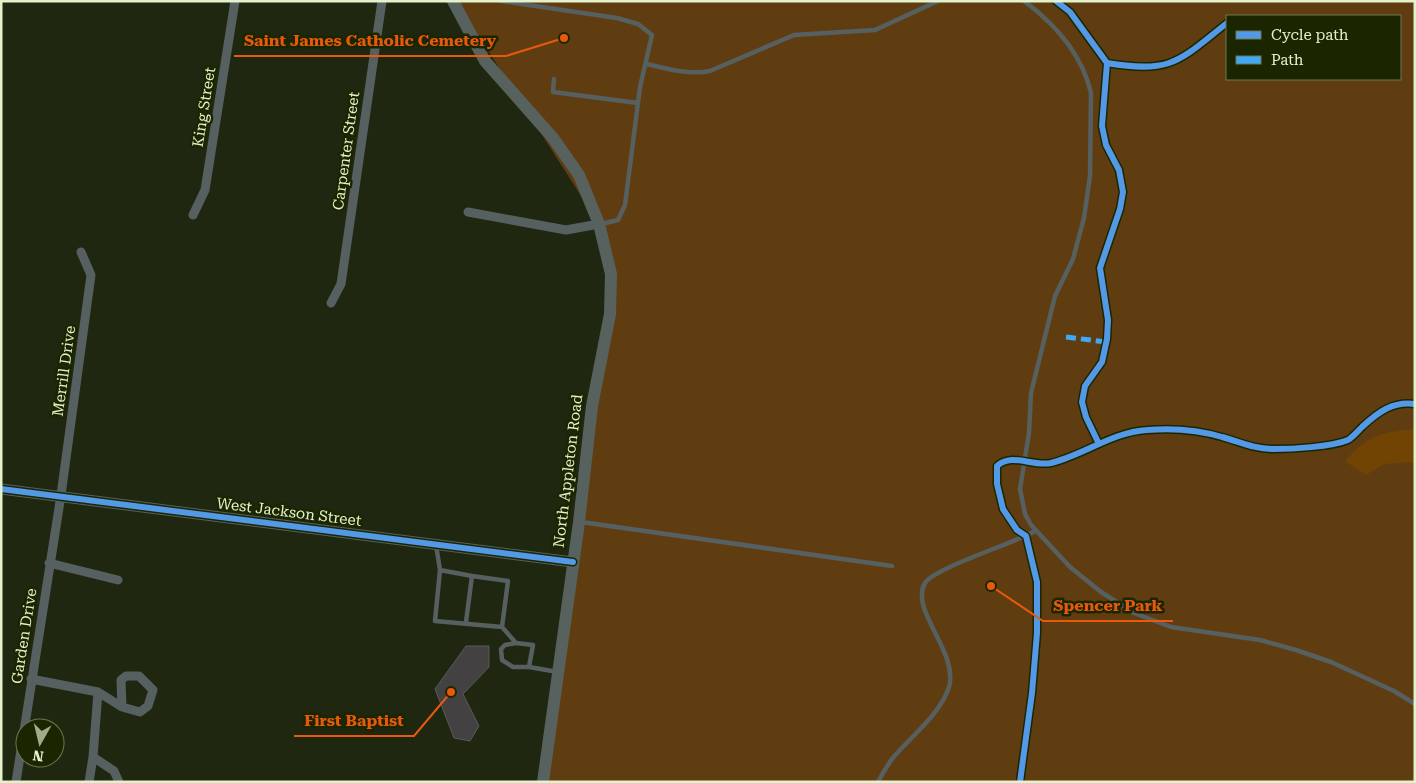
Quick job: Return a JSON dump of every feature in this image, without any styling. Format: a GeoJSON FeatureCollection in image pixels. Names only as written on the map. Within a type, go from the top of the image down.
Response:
{"type":"FeatureCollection","features":[{"type":"Feature","properties":{"kind":"main road","name":"North Appleton Road"},"geometry":{"type":"LineString","coordinates":[[453,1],[485,61],[553,138],[579,175],[599,224],[611,274],[610,314],[593,398],[579,522],[543,782]]}},
{"type":"Feature","properties":{"kind":"street","name":"King Street"},"geometry":{"type":"LineString","coordinates":[[193,215],[205,190],[235,1]]}},
{"type":"Feature","properties":{"kind":"street","name":"Carpenter Street"},"geometry":{"type":"LineString","coordinates":[[331,304],[341,284],[382,1]]}},
{"type":"Feature","properties":{"kind":"street"},"geometry":{"type":"LineString","coordinates":[[468,212],[566,230],[599,224]]}},
{"type":"Feature","properties":{"kind":"street","name":"Merrill Drive"},"geometry":{"type":"LineString","coordinates":[[60,495],[91,275],[81,252]]}},
{"type":"Feature","properties":{"kind":"street","name":"West Jackson Street"},"geometry":{"type":"LineString","coordinates":[[1,489],[60,495],[573,562]]}},
{"type":"Feature","properties":{"kind":"street","name":"Garden Drive"},"geometry":{"type":"LineString","coordinates":[[16,782],[60,495]]}},
{"type":"Feature","properties":{"kind":"street"},"geometry":{"type":"LineString","coordinates":[[49,563],[118,580]]}},
{"type":"Feature","properties":{"kind":"street"},"geometry":{"type":"LineString","coordinates":[[31,679],[98,692],[122,707],[140,712],[148,706],[154,690],[139,676],[126,676],[121,680],[122,707]]}},
{"type":"Feature","properties":{"kind":"street"},"geometry":{"type":"LineString","coordinates":[[89,782],[98,692]]}},
{"type":"Feature","properties":{"kind":"street"},"geometry":{"type":"LineString","coordinates":[[93,757],[114,770],[119,782]]}},
{"type":"Feature","properties":{"kind":"lane"},"geometry":{"type":"LineString","coordinates":[[502,1],[617,18],[638,24],[652,35],[638,103],[625,205],[618,220],[599,224]]}},
{"type":"Feature","properties":{"kind":"lane"},"geometry":{"type":"LineString","coordinates":[[646,64],[676,71],[700,73],[710,71],[794,35],[875,30],[938,1]]}},
{"type":"Feature","properties":{"kind":"lane"},"geometry":{"type":"LineString","coordinates":[[1024,1],[1046,18],[1069,43],[1089,84],[1091,93],[1090,176],[1084,218],[1073,259],[1055,296],[1031,393],[1029,433],[1020,489],[1025,514],[1035,531],[1070,567],[1101,592],[1134,613],[1171,627],[1260,640],[1296,650],[1332,662],[1385,686],[1415,704]]}},
{"type":"Feature","properties":{"kind":"lane"},"geometry":{"type":"LineString","coordinates":[[554,79],[553,92],[638,103]]}},
{"type":"Feature","properties":{"kind":"lane"},"geometry":{"type":"LineString","coordinates":[[579,522],[892,566]]}},
{"type":"Feature","properties":{"kind":"lane"},"geometry":{"type":"LineString","coordinates":[[878,782],[892,760],[940,704],[949,686],[951,668],[949,659],[926,612],[922,594],[924,584],[943,571],[1035,531]]}},
{"type":"Feature","properties":{"kind":"lane"},"geometry":{"type":"LineString","coordinates":[[436,544],[440,570],[435,621],[466,622],[502,627],[516,643]]}},
{"type":"Feature","properties":{"kind":"lane"},"geometry":{"type":"LineString","coordinates":[[440,570],[508,581],[502,627]]}},
{"type":"Feature","properties":{"kind":"lane"},"geometry":{"type":"LineString","coordinates":[[466,622],[472,576]]}},
{"type":"Feature","properties":{"kind":"lane"},"geometry":{"type":"LineString","coordinates":[[529,667],[533,645],[516,643],[505,645],[501,649],[502,660],[513,667],[529,667],[558,672]]}},
{"type":"Feature","properties":{"kind":"shaded area"},"geometry":{"type":"Polygon","coordinates":[[[453,1],[1415,1],[1415,782],[540,782],[610,314],[599,224],[491,55],[456,8],[453,1]]]}},
{"type":"Feature","properties":{"kind":"shaded area"},"geometry":{"type":"Polygon","coordinates":[[[1415,430],[1415,465],[1412,462],[1384,464],[1366,475],[1345,461],[1353,452],[1375,437],[1391,432],[1415,430]]]}},
{"type":"Feature","properties":{"kind":"building"},"geometry":{"type":"Polygon","coordinates":[[[466,646],[489,646],[489,667],[463,694],[479,726],[470,741],[454,738],[435,689],[466,646]]]}},
{"type":"Feature","properties":{"kind":"marked path"},"geometry":{"type":"LineString","coordinates":[[1066,337],[1106,342]]}},
{"type":"Feature","properties":{"kind":"cycle path"},"geometry":{"type":"LineString","coordinates":[[1056,1],[1070,12],[1107,63],[1102,126],[1106,145],[1119,170],[1123,192],[1120,209],[1100,268],[1108,320],[1107,339],[1102,362],[1085,386],[1082,402],[1086,417],[1099,444]]}},
{"type":"Feature","properties":{"kind":"cycle path"},"geometry":{"type":"LineString","coordinates":[[1107,63],[1146,67],[1161,65],[1185,55],[1226,24]]}},
{"type":"Feature","properties":{"kind":"cycle path"},"geometry":{"type":"LineString","coordinates":[[1020,782],[1032,693],[1037,633],[1037,582],[1026,536],[1017,530],[1003,509],[997,484],[997,466],[1009,460],[1051,463],[1075,455],[1110,439],[1147,430],[1175,429],[1194,431],[1266,449],[1322,446],[1348,440],[1386,409],[1400,404],[1415,404]]}},
{"type":"Feature","properties":{"kind":"cycle path"},"geometry":{"type":"LineString","coordinates":[[1,489],[573,562]]}},
{"type":"Feature","properties":{"kind":"place","name":"Saint James Catholic Cemetery"},"geometry":{"type":"Point","coordinates":[564,38]}},
{"type":"Feature","properties":{"kind":"place","name":"Spencer Park"},"geometry":{"type":"Point","coordinates":[991,586]}},
{"type":"Feature","properties":{"kind":"place","name":"First Baptist"},"geometry":{"type":"Point","coordinates":[451,692]}}]}
